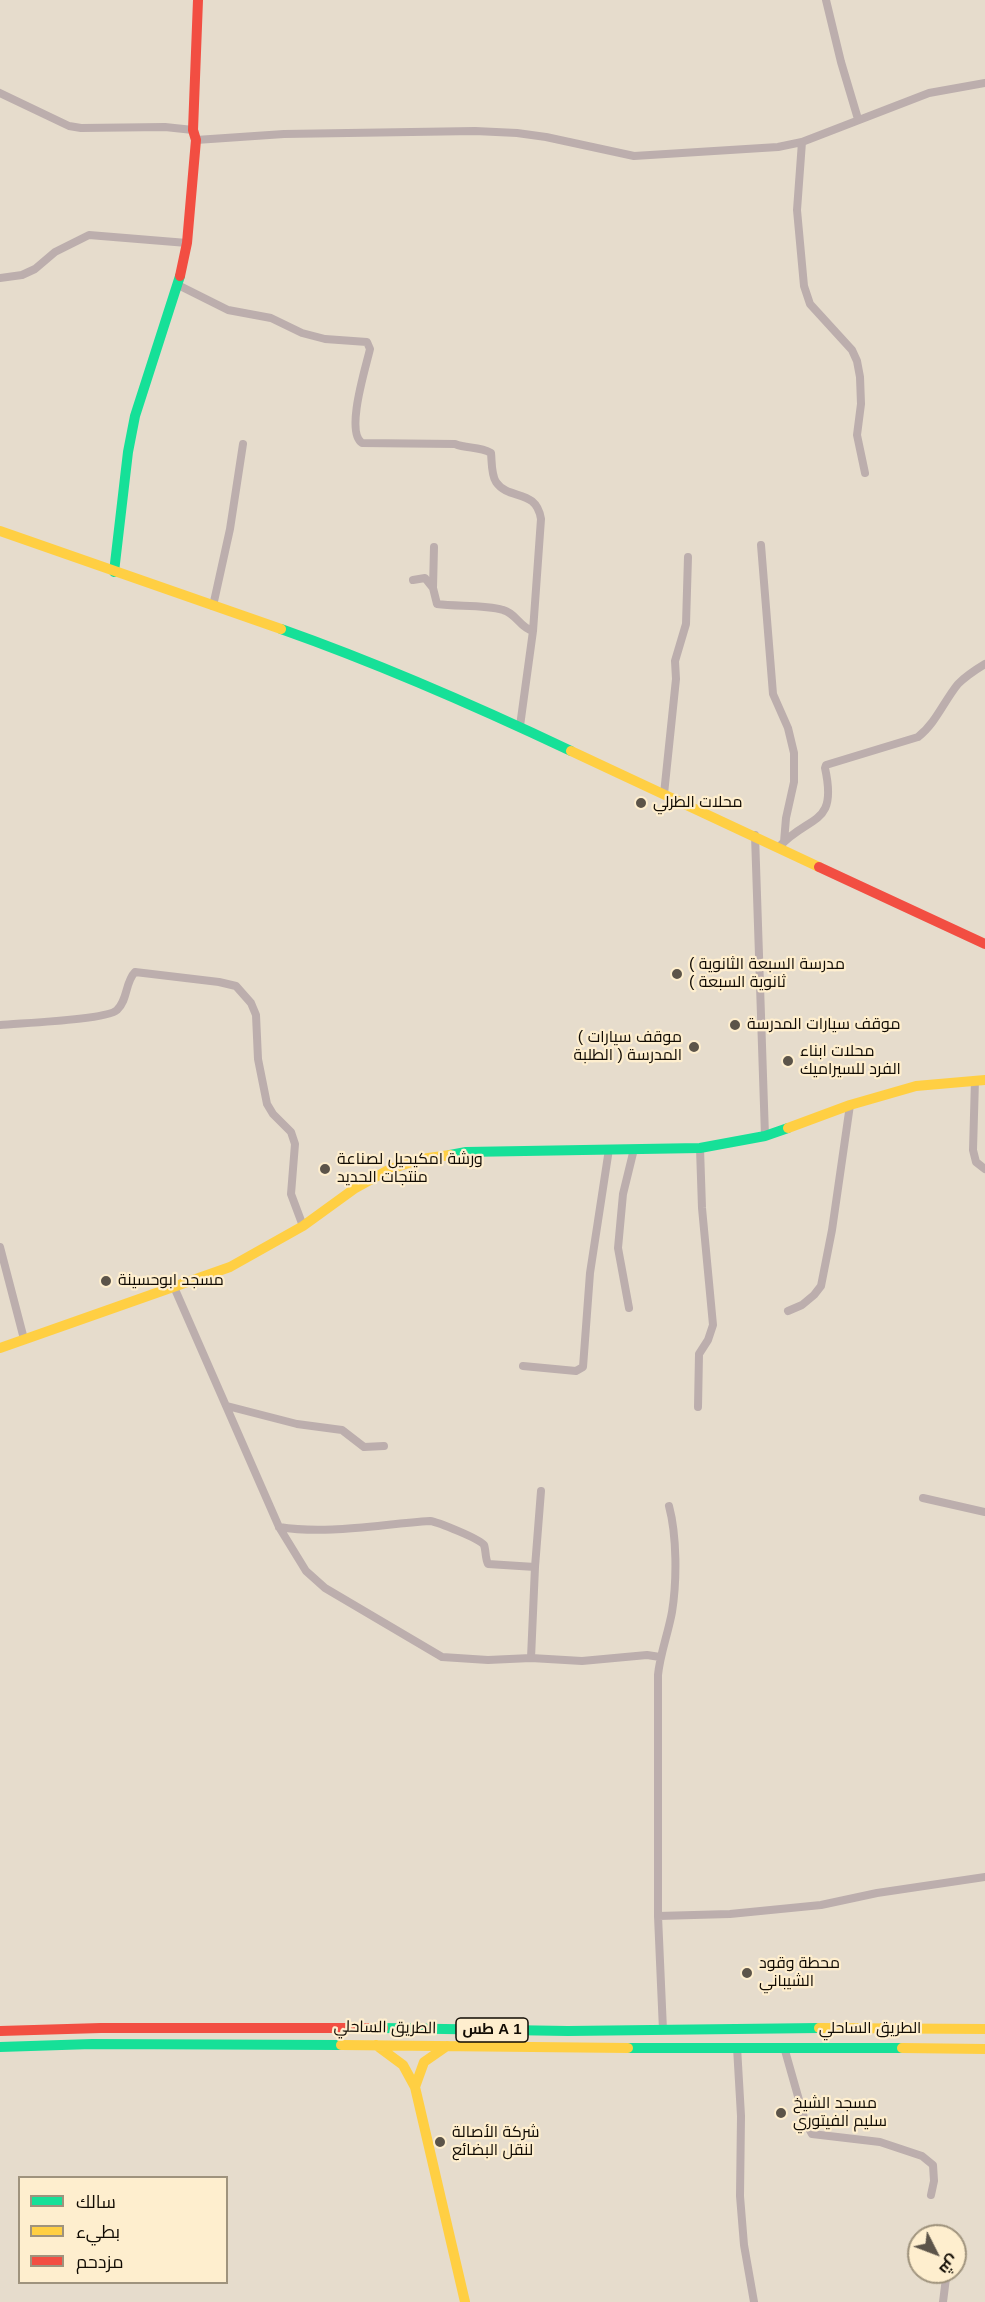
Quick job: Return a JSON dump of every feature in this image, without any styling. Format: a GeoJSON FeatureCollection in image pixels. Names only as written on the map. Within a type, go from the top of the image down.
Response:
{"type":"FeatureCollection","features":[{"type":"Feature","properties":{"kind":"main road"},"geometry":{"type":"LineString","coordinates":[[114,572],[128,452],[135,416],[178,285],[187,243],[194,135],[198,0]]}},
{"type":"Feature","properties":{"kind":"main road"},"geometry":{"type":"LineString","coordinates":[[0,531],[321,643],[520,726],[755,836],[782,844],[985,944]]}},
{"type":"Feature","properties":{"kind":"main road"},"geometry":{"type":"LineString","coordinates":[[0,1348],[230,1267],[303,1226],[354,1189],[390,1169],[421,1159],[466,1152],[700,1148],[765,1136],[850,1105],[916,1086],[980,1080]]}},
{"type":"Feature","properties":{"kind":"main road","name":"الطريق الساحلي"},"geometry":{"type":"LineString","coordinates":[[0,2031],[360,2026],[405,2029],[568,2031],[793,2028],[985,2029]]}},
{"type":"Feature","properties":{"kind":"main road"},"geometry":{"type":"LineString","coordinates":[[568,2031],[569,2048]]}},
{"type":"Feature","properties":{"kind":"main road","name":"الطريق الساحلي"},"geometry":{"type":"LineString","coordinates":[[0,2047],[83,2044],[985,2049]]}},
{"type":"Feature","properties":{"kind":"main road"},"geometry":{"type":"LineString","coordinates":[[376,2045],[403,2065],[415,2087],[465,2302]]}},
{"type":"Feature","properties":{"kind":"main road"},"geometry":{"type":"LineString","coordinates":[[415,2087],[424,2062],[447,2046]]}},
{"type":"Feature","properties":{"kind":"street"},"geometry":{"type":"LineString","coordinates":[[826,0],[858,119]]}},
{"type":"Feature","properties":{"kind":"street"},"geometry":{"type":"LineString","coordinates":[[0,93],[69,126],[81,128],[165,128],[194,135],[412,131],[517,133],[634,156],[778,147],[802,142],[929,93],[985,83]]}},
{"type":"Feature","properties":{"kind":"street"},"geometry":{"type":"LineString","coordinates":[[802,142],[797,210],[804,286],[810,304],[852,350],[857,361],[861,404],[857,435],[865,473]]}},
{"type":"Feature","properties":{"kind":"street"},"geometry":{"type":"LineString","coordinates":[[0,278],[22,275],[35,269],[55,252],[88,235],[187,243]]}},
{"type":"Feature","properties":{"kind":"street"},"geometry":{"type":"LineString","coordinates":[[178,285],[228,310],[271,318],[302,333],[325,339],[367,342],[370,349],[359,398],[355,433],[358,440],[362,443],[455,444],[464,448],[483,448],[491,453],[496,482],[510,492],[530,499],[540,512],[542,519],[533,631],[520,726]]}},
{"type":"Feature","properties":{"kind":"street"},"geometry":{"type":"LineString","coordinates":[[213,606],[230,529],[243,444]]}},
{"type":"Feature","properties":{"kind":"street"},"geometry":{"type":"LineString","coordinates":[[761,545],[774,694],[788,728],[794,753],[794,782],[782,844]]}},
{"type":"Feature","properties":{"kind":"street"},"geometry":{"type":"LineString","coordinates":[[434,547],[433,588],[436,604],[502,609],[512,614],[525,629],[533,631]]}},
{"type":"Feature","properties":{"kind":"street"},"geometry":{"type":"LineString","coordinates":[[664,794],[676,679],[675,661],[686,624],[688,557]]}},
{"type":"Feature","properties":{"kind":"street"},"geometry":{"type":"LineString","coordinates":[[413,580],[425,578],[433,588]]}},
{"type":"Feature","properties":{"kind":"street"},"geometry":{"type":"LineString","coordinates":[[782,844],[820,817],[826,810],[829,796],[826,765],[918,737],[928,728],[957,686],[985,664]]}},
{"type":"Feature","properties":{"kind":"street"},"geometry":{"type":"LineString","coordinates":[[755,836],[765,1136]]}},
{"type":"Feature","properties":{"kind":"street"},"geometry":{"type":"LineString","coordinates":[[0,1025],[96,1017],[114,1013],[120,1008],[129,981],[135,972],[236,986],[251,1003],[256,1015],[258,1059],[267,1104],[273,1114],[291,1132],[295,1144],[291,1194],[303,1226]]}},
{"type":"Feature","properties":{"kind":"street"},"geometry":{"type":"LineString","coordinates":[[980,1080],[973,1150],[976,1162],[985,1169]]}},
{"type":"Feature","properties":{"kind":"street"},"geometry":{"type":"LineString","coordinates":[[788,1311],[802,1305],[821,1286],[832,1230],[850,1105]]}},
{"type":"Feature","properties":{"kind":"street"},"geometry":{"type":"LineString","coordinates":[[698,1407],[699,1354],[708,1340],[713,1325],[702,1208],[700,1148]]}},
{"type":"Feature","properties":{"kind":"street"},"geometry":{"type":"LineString","coordinates":[[523,1366],[576,1371],[583,1367],[590,1273],[609,1149]]}},
{"type":"Feature","properties":{"kind":"street"},"geometry":{"type":"LineString","coordinates":[[629,1308],[618,1248],[623,1194],[634,1149]]}},
{"type":"Feature","properties":{"kind":"street"},"geometry":{"type":"LineString","coordinates":[[0,1247],[24,1339]]}},
{"type":"Feature","properties":{"kind":"street"},"geometry":{"type":"LineString","coordinates":[[174,1287],[279,1527],[297,1559],[316,1582],[346,1602],[442,1657],[582,1661],[660,1657]]}},
{"type":"Feature","properties":{"kind":"street"},"geometry":{"type":"LineString","coordinates":[[227,1406],[297,1424],[342,1430],[364,1447],[384,1446]]}},
{"type":"Feature","properties":{"kind":"street"},"geometry":{"type":"LineString","coordinates":[[531,1658],[541,1491]]}},
{"type":"Feature","properties":{"kind":"street"},"geometry":{"type":"LineString","coordinates":[[923,1498],[985,1512]]}},
{"type":"Feature","properties":{"kind":"street"},"geometry":{"type":"LineString","coordinates":[[663,2030],[658,1916],[658,1676],[660,1657],[672,1609],[675,1528],[669,1506]]}},
{"type":"Feature","properties":{"kind":"street"},"geometry":{"type":"LineString","coordinates":[[279,1527],[331,1529],[430,1521],[443,1523],[457,1532],[480,1541],[488,1564],[536,1567]]}},
{"type":"Feature","properties":{"kind":"street"},"geometry":{"type":"LineString","coordinates":[[658,1916],[730,1914],[821,1905],[877,1893],[985,1877]]}},
{"type":"Feature","properties":{"kind":"street"},"geometry":{"type":"LineString","coordinates":[[737,2047],[741,2116],[740,2196],[744,2245],[754,2302]]}},
{"type":"Feature","properties":{"kind":"street"},"geometry":{"type":"LineString","coordinates":[[784,2048],[805,2121],[812,2134],[880,2142],[922,2156],[933,2165],[931,2195]]}},
{"type":"Feature","properties":{"kind":"street"},"geometry":{"type":"LineString","coordinates":[[943,2302],[945,2284]]}},
{"type":"Feature","properties":{"kind":"traffic: fast"},"geometry":{"type":"LineString","coordinates":[[114,572],[128,452],[135,416],[180,276]]}},
{"type":"Feature","properties":{"kind":"traffic: fast"},"geometry":{"type":"LineString","coordinates":[[281,629],[428,686],[571,751]]}},
{"type":"Feature","properties":{"kind":"traffic: fast"},"geometry":{"type":"LineString","coordinates":[[450,1155],[466,1152],[700,1148],[765,1136],[788,1128]]}},
{"type":"Feature","properties":{"kind":"traffic: fast"},"geometry":{"type":"LineString","coordinates":[[383,2028],[568,2031],[819,2028]]}},
{"type":"Feature","properties":{"kind":"traffic: fast"},"geometry":{"type":"LineString","coordinates":[[0,2047],[92,2044],[341,2045]]}},
{"type":"Feature","properties":{"kind":"traffic: fast"},"geometry":{"type":"LineString","coordinates":[[628,2048],[902,2048]]}},
{"type":"Feature","properties":{"kind":"traffic: slow"},"geometry":{"type":"LineString","coordinates":[[0,531],[281,629]]}},
{"type":"Feature","properties":{"kind":"traffic: slow"},"geometry":{"type":"LineString","coordinates":[[571,751],[819,867]]}},
{"type":"Feature","properties":{"kind":"traffic: slow"},"geometry":{"type":"LineString","coordinates":[[788,1128],[850,1105],[916,1086],[985,1080]]}},
{"type":"Feature","properties":{"kind":"traffic: slow"},"geometry":{"type":"LineString","coordinates":[[0,1348],[230,1267],[303,1226],[354,1189],[390,1169],[421,1159],[450,1155]]}},
{"type":"Feature","properties":{"kind":"traffic: slow"},"geometry":{"type":"LineString","coordinates":[[819,2028],[985,2029]]}},
{"type":"Feature","properties":{"kind":"traffic: slow"},"geometry":{"type":"LineString","coordinates":[[341,2045],[628,2048]]}},
{"type":"Feature","properties":{"kind":"traffic: slow"},"geometry":{"type":"LineString","coordinates":[[376,2045],[403,2065],[415,2087],[465,2302]]}},
{"type":"Feature","properties":{"kind":"traffic: slow"},"geometry":{"type":"LineString","coordinates":[[415,2087],[424,2062],[447,2046]]}},
{"type":"Feature","properties":{"kind":"traffic: slow"},"geometry":{"type":"LineString","coordinates":[[902,2048],[985,2049]]}},
{"type":"Feature","properties":{"kind":"traffic: jam"},"geometry":{"type":"LineString","coordinates":[[180,276],[187,243],[196,140],[193,130],[198,0]]}},
{"type":"Feature","properties":{"kind":"traffic: jam"},"geometry":{"type":"LineString","coordinates":[[819,867],[985,944]]}},
{"type":"Feature","properties":{"kind":"traffic: jam"},"geometry":{"type":"LineString","coordinates":[[0,2031],[101,2028],[383,2028]]}},
{"type":"Feature","properties":{"kind":"place","name":"محلات الطرلي"},"geometry":{"type":"Point","coordinates":[641,803]}},
{"type":"Feature","properties":{"kind":"place","name":"( مدرسة السبعة الثانوية ( ثانوية السبعة"},"geometry":{"type":"Point","coordinates":[677,974]}},
{"type":"Feature","properties":{"kind":"place","name":"موقف سيارات المدرسة"},"geometry":{"type":"Point","coordinates":[735,1025]}},
{"type":"Feature","properties":{"kind":"place","name":"( موقف سيارات المدرسة ( الطلبة"},"geometry":{"type":"Point","coordinates":[694,1047]}},
{"type":"Feature","properties":{"kind":"place","name":"محلات ابناء الفرد للسيراميك"},"geometry":{"type":"Point","coordinates":[788,1061]}},
{"type":"Feature","properties":{"kind":"place","name":"ورشة امكيحيل لصناعة منتجات الحديد"},"geometry":{"type":"Point","coordinates":[325,1169]}},
{"type":"Feature","properties":{"kind":"place","name":"مسجد ابوحسينة"},"geometry":{"type":"Point","coordinates":[106,1281]}},
{"type":"Feature","properties":{"kind":"place","name":"محطة وقود الشيباني"},"geometry":{"type":"Point","coordinates":[747,1973]}},
{"type":"Feature","properties":{"kind":"place","name":"مسجد الشيخ سليم الفيتوري"},"geometry":{"type":"Point","coordinates":[781,2113]}},
{"type":"Feature","properties":{"kind":"place","name":"شركة الأصالة لنقل البضائع"},"geometry":{"type":"Point","coordinates":[440,2142]}}]}
